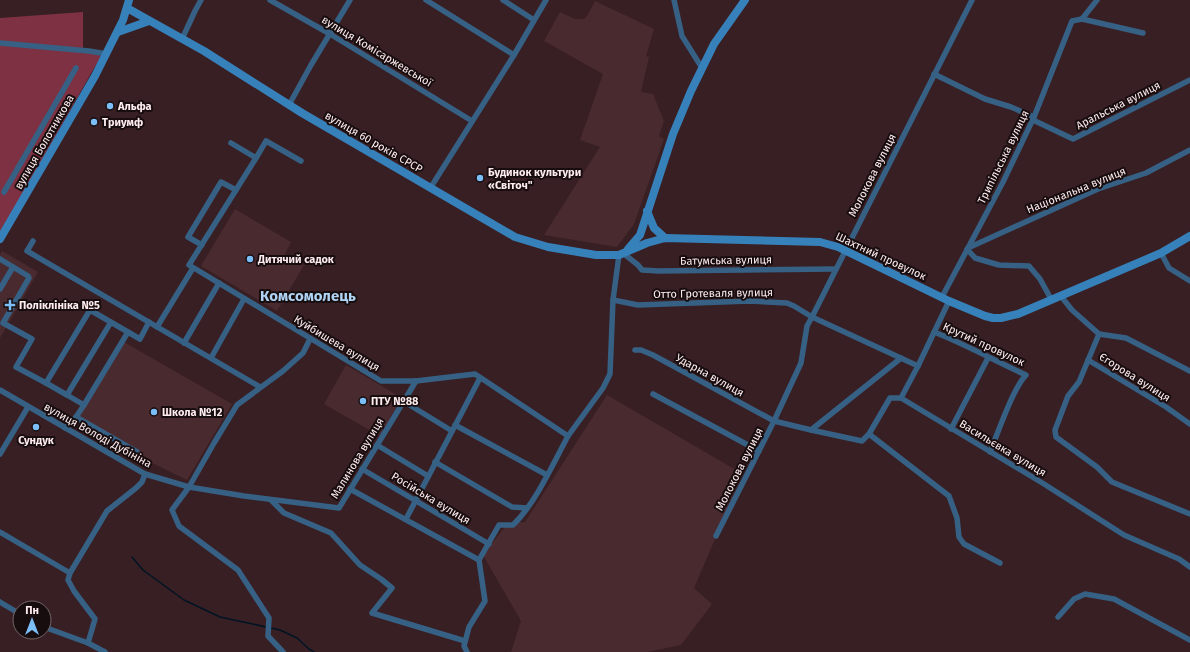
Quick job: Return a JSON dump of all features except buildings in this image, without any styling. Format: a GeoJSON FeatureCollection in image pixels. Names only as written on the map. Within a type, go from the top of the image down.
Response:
{"type":"FeatureCollection","features":[{"type":"Feature","properties":{"kind":"street"},"geometry":{"type":"LineString","coordinates":[[182,39],[195,11],[202,0]]}},
{"type":"Feature","properties":{"kind":"street","name":"вулиця Комісаржевської"},"geometry":{"type":"LineString","coordinates":[[270,0],[330,34],[472,121]]}},
{"type":"Feature","properties":{"kind":"street"},"geometry":{"type":"LineString","coordinates":[[289,105],[350,0]]}},
{"type":"Feature","properties":{"kind":"street"},"geometry":{"type":"LineString","coordinates":[[426,0],[514,55]]}},
{"type":"Feature","properties":{"kind":"street"},"geometry":{"type":"LineString","coordinates":[[503,0],[534,20]]}},
{"type":"Feature","properties":{"kind":"street"},"geometry":{"type":"LineString","coordinates":[[431,187],[514,55],[546,0]]}},
{"type":"Feature","properties":{"kind":"street"},"geometry":{"type":"LineString","coordinates":[[674,0],[682,36],[702,68]]}},
{"type":"Feature","properties":{"kind":"street"},"geometry":{"type":"LineString","coordinates":[[467,652],[464,646],[469,627],[485,601],[479,560],[499,525],[513,525],[521,518],[568,436],[603,388],[610,374],[614,300],[621,254],[640,235],[673,134],[702,68],[721,32],[746,0]]}},
{"type":"Feature","properties":{"kind":"street","name":"Молокова вулиця"},"geometry":{"type":"LineString","coordinates":[[716,536],[774,421],[801,363],[808,326],[812,317],[972,0]]}},
{"type":"Feature","properties":{"kind":"street"},"geometry":{"type":"LineString","coordinates":[[1097,0],[1082,19],[1143,33]]}},
{"type":"Feature","properties":{"kind":"street","name":"вулиця 60 років СРСР"},"geometry":{"type":"LineString","coordinates":[[128,4],[150,21],[289,105],[431,187],[504,232],[543,246],[596,255],[621,254]]}},
{"type":"Feature","properties":{"kind":"street","name":"вулиця Болотникова"},"geometry":{"type":"LineString","coordinates":[[0,239],[107,54],[118,32],[128,4]]}},
{"type":"Feature","properties":{"kind":"street","name":"Трипільська вулиця"},"geometry":{"type":"LineString","coordinates":[[946,299],[968,249],[1034,118],[1072,21],[1082,19]]}},
{"type":"Feature","properties":{"kind":"street"},"geometry":{"type":"LineString","coordinates":[[118,32],[150,21]]}},
{"type":"Feature","properties":{"kind":"street"},"geometry":{"type":"LineString","coordinates":[[0,42],[107,54]]}},
{"type":"Feature","properties":{"kind":"street"},"geometry":{"type":"LineString","coordinates":[[4,192],[76,68]]}},
{"type":"Feature","properties":{"kind":"street"},"geometry":{"type":"LineString","coordinates":[[934,74],[985,99],[1011,107],[1034,118]]}},
{"type":"Feature","properties":{"kind":"street","name":"Аральська вулиця"},"geometry":{"type":"LineString","coordinates":[[1034,118],[1073,139],[1190,80]]}},
{"type":"Feature","properties":{"kind":"street"},"geometry":{"type":"LineString","coordinates":[[157,327],[202,245],[266,141],[301,162]]}},
{"type":"Feature","properties":{"kind":"street"},"geometry":{"type":"LineString","coordinates":[[231,143],[256,158]]}},
{"type":"Feature","properties":{"kind":"street","name":"Національна вулиця"},"geometry":{"type":"LineString","coordinates":[[968,249],[1098,189],[1146,173],[1190,150]]}},
{"type":"Feature","properties":{"kind":"street"},"geometry":{"type":"LineString","coordinates":[[202,245],[188,237],[221,182],[236,190]]}},
{"type":"Feature","properties":{"kind":"street"},"geometry":{"type":"LineString","coordinates":[[647,211],[654,228],[666,238]]}},
{"type":"Feature","properties":{"kind":"street","name":"Шахтний провулок"},"geometry":{"type":"LineString","coordinates":[[621,254],[647,243],[666,238],[810,241],[829,244],[845,250],[946,299],[985,316],[1002,318],[1018,314],[1161,253],[1190,236]]}},
{"type":"Feature","properties":{"kind":"street"},"geometry":{"type":"LineString","coordinates":[[33,241],[27,251],[260,387]]}},
{"type":"Feature","properties":{"kind":"street"},"geometry":{"type":"LineString","coordinates":[[968,249],[975,258],[999,265],[1029,266],[1040,279],[1051,299]]}},
{"type":"Feature","properties":{"kind":"street"},"geometry":{"type":"LineString","coordinates":[[1161,253],[1169,268],[1190,281]]}},
{"type":"Feature","properties":{"kind":"street","name":"Батумська вулиця"},"geometry":{"type":"LineString","coordinates":[[621,254],[638,265],[642,270],[836,269]]}},
{"type":"Feature","properties":{"kind":"street"},"geometry":{"type":"LineString","coordinates":[[0,259],[28,276],[29,280],[2,325],[32,339],[16,367],[84,405]]}},
{"type":"Feature","properties":{"kind":"street"},"geometry":{"type":"LineString","coordinates":[[0,289],[13,267]]}},
{"type":"Feature","properties":{"kind":"street","name":"Куйбишева вулиця"},"geometry":{"type":"LineString","coordinates":[[191,267],[381,382],[416,381],[475,374],[568,436]]}},
{"type":"Feature","properties":{"kind":"street"},"geometry":{"type":"LineString","coordinates":[[184,343],[219,283]]}},
{"type":"Feature","properties":{"kind":"street"},"geometry":{"type":"LineString","coordinates":[[1060,295],[1072,310],[1099,334],[1126,338],[1190,371]]}},
{"type":"Feature","properties":{"kind":"street"},"geometry":{"type":"LineString","coordinates":[[211,358],[244,299]]}},
{"type":"Feature","properties":{"kind":"street"},"geometry":{"type":"LineString","coordinates":[[946,299],[934,332],[901,398],[890,398],[868,434],[949,496],[956,518],[959,537],[964,544],[1000,563]]}},
{"type":"Feature","properties":{"kind":"street","name":"Отто Гротеваля вулиця"},"geometry":{"type":"LineString","coordinates":[[614,300],[638,304],[777,302],[794,306],[812,317],[918,366]]}},
{"type":"Feature","properties":{"kind":"street"},"geometry":{"type":"LineString","coordinates":[[46,383],[90,310],[140,339],[149,322]]}},
{"type":"Feature","properties":{"kind":"street"},"geometry":{"type":"LineString","coordinates":[[67,395],[110,322]]}},
{"type":"Feature","properties":{"kind":"street"},"geometry":{"type":"LineString","coordinates":[[65,428],[76,418],[128,332]]}},
{"type":"Feature","properties":{"kind":"street","name":"Крутий провулок"},"geometry":{"type":"LineString","coordinates":[[934,332],[1026,375],[1022,379],[1014,394],[990,452]]}},
{"type":"Feature","properties":{"kind":"street"},"geometry":{"type":"LineString","coordinates":[[1099,334],[1080,382],[1068,396],[1055,430],[1056,437],[1097,467],[1112,482],[1190,514]]}},
{"type":"Feature","properties":{"kind":"street"},"geometry":{"type":"LineString","coordinates":[[283,652],[268,636],[269,618],[238,570],[179,526],[172,510],[189,487],[237,405],[283,371],[302,353],[310,339]]}},
{"type":"Feature","properties":{"kind":"street","name":"Ударна вулиця"},"geometry":{"type":"LineString","coordinates":[[635,350],[641,350],[653,355],[774,421],[862,441],[868,434]]}},
{"type":"Feature","properties":{"kind":"street"},"geometry":{"type":"LineString","coordinates":[[811,430],[901,358]]}},
{"type":"Feature","properties":{"kind":"street"},"geometry":{"type":"LineString","coordinates":[[951,429],[988,358]]}},
{"type":"Feature","properties":{"kind":"street","name":"Єгорова вулиця"},"geometry":{"type":"LineString","coordinates":[[1088,360],[1166,407],[1190,424]]}},
{"type":"Feature","properties":{"kind":"street"},"geometry":{"type":"LineString","coordinates":[[406,520],[480,378]]}},
{"type":"Feature","properties":{"kind":"street","name":"Малинова вулиця"},"geometry":{"type":"LineString","coordinates":[[189,487],[339,508],[416,381]]}},
{"type":"Feature","properties":{"kind":"street","name":"вулиця Володі Дубініна"},"geometry":{"type":"LineString","coordinates":[[0,390],[145,474],[189,487]]}},
{"type":"Feature","properties":{"kind":"street"},"geometry":{"type":"LineString","coordinates":[[653,394],[759,451]]}},
{"type":"Feature","properties":{"kind":"street","name":"Васильєвка вулиця"},"geometry":{"type":"LineString","coordinates":[[901,398],[1124,535],[1179,559],[1190,567]]}},
{"type":"Feature","properties":{"kind":"street"},"geometry":{"type":"LineString","coordinates":[[403,401],[452,431]]}},
{"type":"Feature","properties":{"kind":"street"},"geometry":{"type":"LineString","coordinates":[[0,454],[28,407]]}},
{"type":"Feature","properties":{"kind":"street"},"geometry":{"type":"LineString","coordinates":[[76,418],[137,452]]}},
{"type":"Feature","properties":{"kind":"street"},"geometry":{"type":"LineString","coordinates":[[455,425],[547,475]]}},
{"type":"Feature","properties":{"kind":"street"},"geometry":{"type":"LineString","coordinates":[[377,445],[428,476]]}},
{"type":"Feature","properties":{"kind":"street"},"geometry":{"type":"LineString","coordinates":[[435,462],[512,507],[527,508]]}},
{"type":"Feature","properties":{"kind":"street","name":"Російська вулиця"},"geometry":{"type":"LineString","coordinates":[[362,469],[489,544]]}},
{"type":"Feature","properties":{"kind":"street"},"geometry":{"type":"LineString","coordinates":[[88,643],[95,619],[74,591],[68,580],[70,573],[107,511],[136,488],[142,482],[145,474]]}},
{"type":"Feature","properties":{"kind":"street"},"geometry":{"type":"LineString","coordinates":[[350,489],[479,560]]}},
{"type":"Feature","properties":{"kind":"street"},"geometry":{"type":"LineString","coordinates":[[270,499],[284,513],[331,533],[360,565],[392,588],[372,613],[465,641]]}},
{"type":"Feature","properties":{"kind":"street"},"geometry":{"type":"LineString","coordinates":[[0,532],[70,573]]}},
{"type":"Feature","properties":{"kind":"street"},"geometry":{"type":"LineString","coordinates":[[1058,617],[1074,600],[1085,594],[1114,600],[1190,640]]}},
{"type":"Feature","properties":{"kind":"street"},"geometry":{"type":"LineString","coordinates":[[0,602],[12,609]]}},
{"type":"Feature","properties":{"kind":"street"},"geometry":{"type":"LineString","coordinates":[[52,630],[88,643],[104,652]]}},
{"type":"Feature","properties":{"kind":"shaded area"},"geometry":{"type":"Polygon","coordinates":[[[595,1],[654,29],[646,56],[649,57],[641,92],[653,94],[664,121],[659,136],[664,139],[634,224],[617,247],[544,235],[600,147],[580,140],[603,74],[544,41],[560,12],[575,19],[584,19],[595,1]]]}},
{"type":"Feature","properties":{"kind":"shaded area"},"geometry":{"type":"Polygon","coordinates":[[[83,12],[83,52],[94,53],[101,56],[0,233],[0,18],[83,12]]]}},
{"type":"Feature","properties":{"kind":"shaded area","name":"Дитячий садок"},"geometry":{"type":"Polygon","coordinates":[[[235,209],[291,242],[285,254],[304,265],[277,311],[201,266],[235,209]]]}},
{"type":"Feature","properties":{"kind":"shaded area","name":"Поліклініка №5"},"geometry":{"type":"Polygon","coordinates":[[[2,251],[38,272],[0,338],[0,255],[2,251]]]}},
{"type":"Feature","properties":{"kind":"shaded area","name":"Школа №12"},"geometry":{"type":"Polygon","coordinates":[[[124,342],[232,404],[187,480],[150,462],[76,420],[124,342]]]}},
{"type":"Feature","properties":{"kind":"shaded area","name":"ПТУ №88"},"geometry":{"type":"Polygon","coordinates":[[[346,365],[402,398],[380,436],[324,404],[346,365]]]}},
{"type":"Feature","properties":{"kind":"shaded area"},"geometry":{"type":"Polygon","coordinates":[[[607,395],[743,474],[694,588],[712,604],[681,645],[647,652],[511,652],[521,621],[483,555],[508,523],[525,522],[607,395]]]}},
{"type":"Feature","properties":{"kind":"waterway"},"geometry":{"type":"LineString","coordinates":[[132,557],[143,570],[184,600],[220,617],[280,630],[297,638],[314,652]]}},
{"type":"Feature","properties":{"kind":"place","name":"Альфа"},"geometry":{"type":"Point","coordinates":[110,106]}},
{"type":"Feature","properties":{"kind":"place","name":"Триумф"},"geometry":{"type":"Point","coordinates":[94,122]}},
{"type":"Feature","properties":{"kind":"place","name":"Будинок культури «Світоч\""},"geometry":{"type":"Point","coordinates":[480,178]}},
{"type":"Feature","properties":{"kind":"place","name":"Дитячий садок"},"geometry":{"type":"Point","coordinates":[250,259]}},
{"type":"Feature","properties":{"kind":"place","name":"Поліклініка №5"},"geometry":{"type":"Point","coordinates":[10,305]}},
{"type":"Feature","properties":{"kind":"place","name":"ПТУ №88"},"geometry":{"type":"Point","coordinates":[363,401]}},
{"type":"Feature","properties":{"kind":"place","name":"Школа №12"},"geometry":{"type":"Point","coordinates":[154,412]}},
{"type":"Feature","properties":{"kind":"place","name":"Сундук"},"geometry":{"type":"Point","coordinates":[36,427]}},
{"type":"Feature","properties":{"kind":"district","name":"Комсомолець"},"geometry":{"type":"Point","coordinates":[308,296]}}]}
